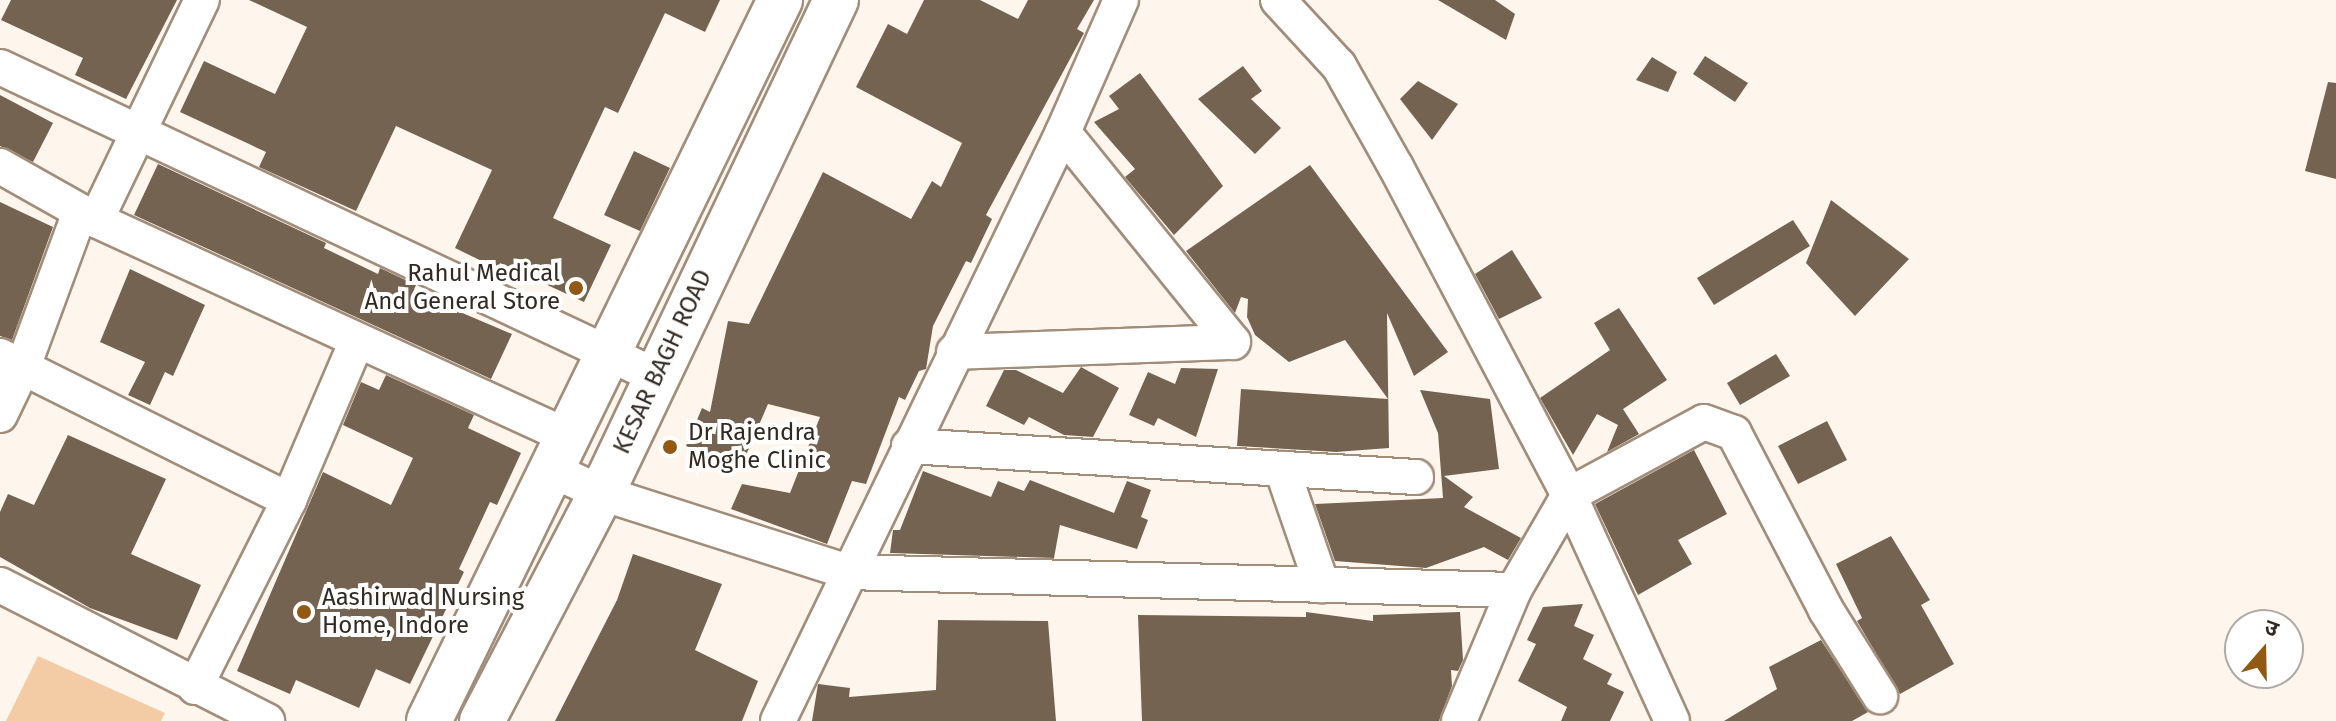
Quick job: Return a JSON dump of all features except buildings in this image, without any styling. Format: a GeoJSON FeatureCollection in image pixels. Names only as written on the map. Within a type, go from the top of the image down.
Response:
{"type":"FeatureCollection","features":[{"type":"Feature","properties":{"kind":"main road","name":"KESAR BAGH ROAD"},"geometry":{"type":"LineString","coordinates":[[429,721],[611,353],[780,0]]}},
{"type":"Feature","properties":{"kind":"main road","name":"KESAR BAGH ROAD"},"geometry":{"type":"LineString","coordinates":[[482,721],[601,493],[836,0]]}},
{"type":"Feature","properties":{"kind":"street"},"geometry":{"type":"LineString","coordinates":[[0,415],[12,362],[88,216],[137,133],[202,0]]}},
{"type":"Feature","properties":{"kind":"street"},"geometry":{"type":"LineString","coordinates":[[778,721],[1063,132],[1121,0]]}},
{"type":"Feature","properties":{"kind":"street"},"geometry":{"type":"LineString","coordinates":[[1278,0],[1339,66],[1569,495],[1672,721]]}},
{"type":"Feature","properties":{"kind":"street"},"geometry":{"type":"LineString","coordinates":[[0,67],[656,376]]}},
{"type":"Feature","properties":{"kind":"street"},"geometry":{"type":"LineString","coordinates":[[954,352],[1233,342],[1063,132]]}},
{"type":"Feature","properties":{"kind":"street"},"geometry":{"type":"LineString","coordinates":[[0,166],[88,216],[356,343],[561,453],[601,493],[848,572],[1514,590]]}},
{"type":"Feature","properties":{"kind":"street"},"geometry":{"type":"LineString","coordinates":[[195,687],[289,500],[356,343]]}},
{"type":"Feature","properties":{"kind":"street"},"geometry":{"type":"LineString","coordinates":[[12,362],[289,500]]}},
{"type":"Feature","properties":{"kind":"street"},"geometry":{"type":"LineString","coordinates":[[1459,721],[1514,590],[1569,495],[1704,422],[1734,433],[1826,610],[1880,696]]}},
{"type":"Feature","properties":{"kind":"street"},"geometry":{"type":"LineString","coordinates":[[909,446],[1416,477]]}},
{"type":"Feature","properties":{"kind":"street"},"geometry":{"type":"LineString","coordinates":[[1282,469],[1322,585]]}},
{"type":"Feature","properties":{"kind":"street"},"geometry":{"type":"LineString","coordinates":[[0,585],[267,721]]}},
{"type":"Feature","properties":{"kind":"street"},"geometry":{"type":"LineString","coordinates":[[1644,721],[1657,687]]}},
{"type":"Feature","properties":{"kind":"shaded area"},"geometry":{"type":"Polygon","coordinates":[[[38,656],[165,713],[161,721],[6,721],[38,656]]]}},
{"type":"Feature","properties":{"kind":"place","name":"Rahul Medical And General Store"},"geometry":{"type":"Point","coordinates":[576,288]}},
{"type":"Feature","properties":{"kind":"place","name":"Dr Rajendra Moghe Clinic"},"geometry":{"type":"Point","coordinates":[670,447]}},
{"type":"Feature","properties":{"kind":"place","name":"Aashirwad Nursing Home, Indore"},"geometry":{"type":"Point","coordinates":[304,612]}}]}
